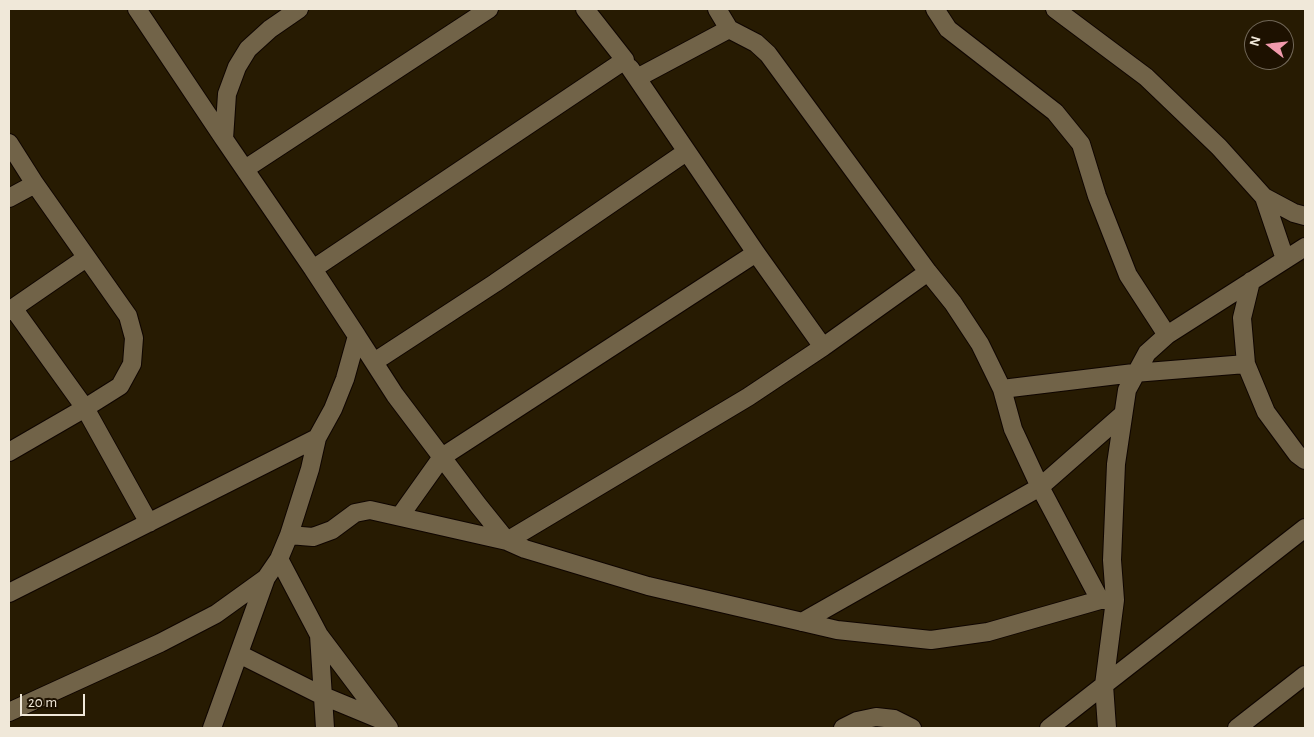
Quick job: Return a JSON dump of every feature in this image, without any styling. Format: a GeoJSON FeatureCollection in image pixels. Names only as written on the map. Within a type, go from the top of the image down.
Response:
{"type":"FeatureCollection","features":[{"type":"Feature","properties":{"kind":"street"},"geometry":{"type":"LineString","coordinates":[[137,9],[313,269],[395,395],[507,541]]}},
{"type":"Feature","properties":{"kind":"street"},"geometry":{"type":"LineString","coordinates":[[224,139],[227,94],[237,67],[248,49],[270,29],[299,9]]}},
{"type":"Feature","properties":{"kind":"street"},"geometry":{"type":"LineString","coordinates":[[245,169],[489,9]]}},
{"type":"Feature","properties":{"kind":"street"},"geometry":{"type":"LineString","coordinates":[[585,9],[625,60],[686,152],[823,347]]}},
{"type":"Feature","properties":{"kind":"street"},"geometry":{"type":"LineString","coordinates":[[717,9],[729,29],[756,43],[768,54],[953,304],[980,344],[1002,389],[1013,429],[1040,487],[1107,600]]}},
{"type":"Feature","properties":{"kind":"street"},"geometry":{"type":"LineString","coordinates":[[935,9],[948,29],[1005,71],[1054,112],[1081,144],[1097,196],[1128,275],[1167,335]]}},
{"type":"Feature","properties":{"kind":"street"},"geometry":{"type":"LineString","coordinates":[[1055,9],[1146,77],[1219,147],[1264,197],[1294,213],[1305,216]]}},
{"type":"Feature","properties":{"kind":"street"},"geometry":{"type":"LineString","coordinates":[[637,78],[729,29]]}},
{"type":"Feature","properties":{"kind":"street"},"geometry":{"type":"LineString","coordinates":[[313,269],[625,60]]}},
{"type":"Feature","properties":{"kind":"street"},"geometry":{"type":"LineString","coordinates":[[9,143],[35,184],[128,316],[134,338],[132,364],[120,386],[9,452]]}},
{"type":"Feature","properties":{"kind":"street"},"geometry":{"type":"LineString","coordinates":[[374,362],[503,277],[686,152]]}},
{"type":"Feature","properties":{"kind":"street"},"geometry":{"type":"LineString","coordinates":[[9,198],[35,184]]}},
{"type":"Feature","properties":{"kind":"street"},"geometry":{"type":"LineString","coordinates":[[1264,197],[1284,259]]}},
{"type":"Feature","properties":{"kind":"street"},"geometry":{"type":"LineString","coordinates":[[1107,728],[1104,684],[1107,600],[1112,560],[1116,464],[1127,390],[1134,373],[1147,353],[1167,335],[1305,247]]}},
{"type":"Feature","properties":{"kind":"street"},"geometry":{"type":"LineString","coordinates":[[400,516],[442,456],[756,253]]}},
{"type":"Feature","properties":{"kind":"street"},"geometry":{"type":"LineString","coordinates":[[86,258],[11,310],[85,408],[149,523]]}},
{"type":"Feature","properties":{"kind":"street"},"geometry":{"type":"LineString","coordinates":[[507,541],[692,432],[823,347],[928,272]]}},
{"type":"Feature","properties":{"kind":"street"},"geometry":{"type":"LineString","coordinates":[[1251,281],[1242,318],[1246,364],[1266,412],[1297,454],[1305,460]]}},
{"type":"Feature","properties":{"kind":"street"},"geometry":{"type":"LineString","coordinates":[[212,728],[266,578],[279,559],[289,535],[310,469],[317,438],[333,408],[345,379],[357,336]]}},
{"type":"Feature","properties":{"kind":"street"},"geometry":{"type":"LineString","coordinates":[[1002,389],[1134,373],[1246,364]]}},
{"type":"Feature","properties":{"kind":"street"},"geometry":{"type":"LineString","coordinates":[[802,622],[1040,487],[1122,415]]}},
{"type":"Feature","properties":{"kind":"street"},"geometry":{"type":"LineString","coordinates":[[9,593],[317,438]]}},
{"type":"Feature","properties":{"kind":"street"},"geometry":{"type":"LineString","coordinates":[[289,535],[313,537],[332,530],[355,513],[370,510],[507,541],[525,549],[648,586],[802,622],[837,630],[931,640],[988,632],[1107,600]]}},
{"type":"Feature","properties":{"kind":"street"},"geometry":{"type":"LineString","coordinates":[[1049,728],[1305,528]]}},
{"type":"Feature","properties":{"kind":"street"},"geometry":{"type":"LineString","coordinates":[[279,559],[319,635],[385,724]]}},
{"type":"Feature","properties":{"kind":"street"},"geometry":{"type":"LineString","coordinates":[[9,712],[160,643],[208,618],[266,578]]}},
{"type":"Feature","properties":{"kind":"street"},"geometry":{"type":"LineString","coordinates":[[319,635],[321,695],[325,728]]}},
{"type":"Feature","properties":{"kind":"street"},"geometry":{"type":"LineString","coordinates":[[239,654],[321,695],[385,724]]}},
{"type":"Feature","properties":{"kind":"street"},"geometry":{"type":"LineString","coordinates":[[1237,728],[1305,675]]}},
{"type":"Feature","properties":{"kind":"street"},"geometry":{"type":"LineString","coordinates":[[843,728],[857,721],[876,717],[894,719],[912,728]]}}]}
